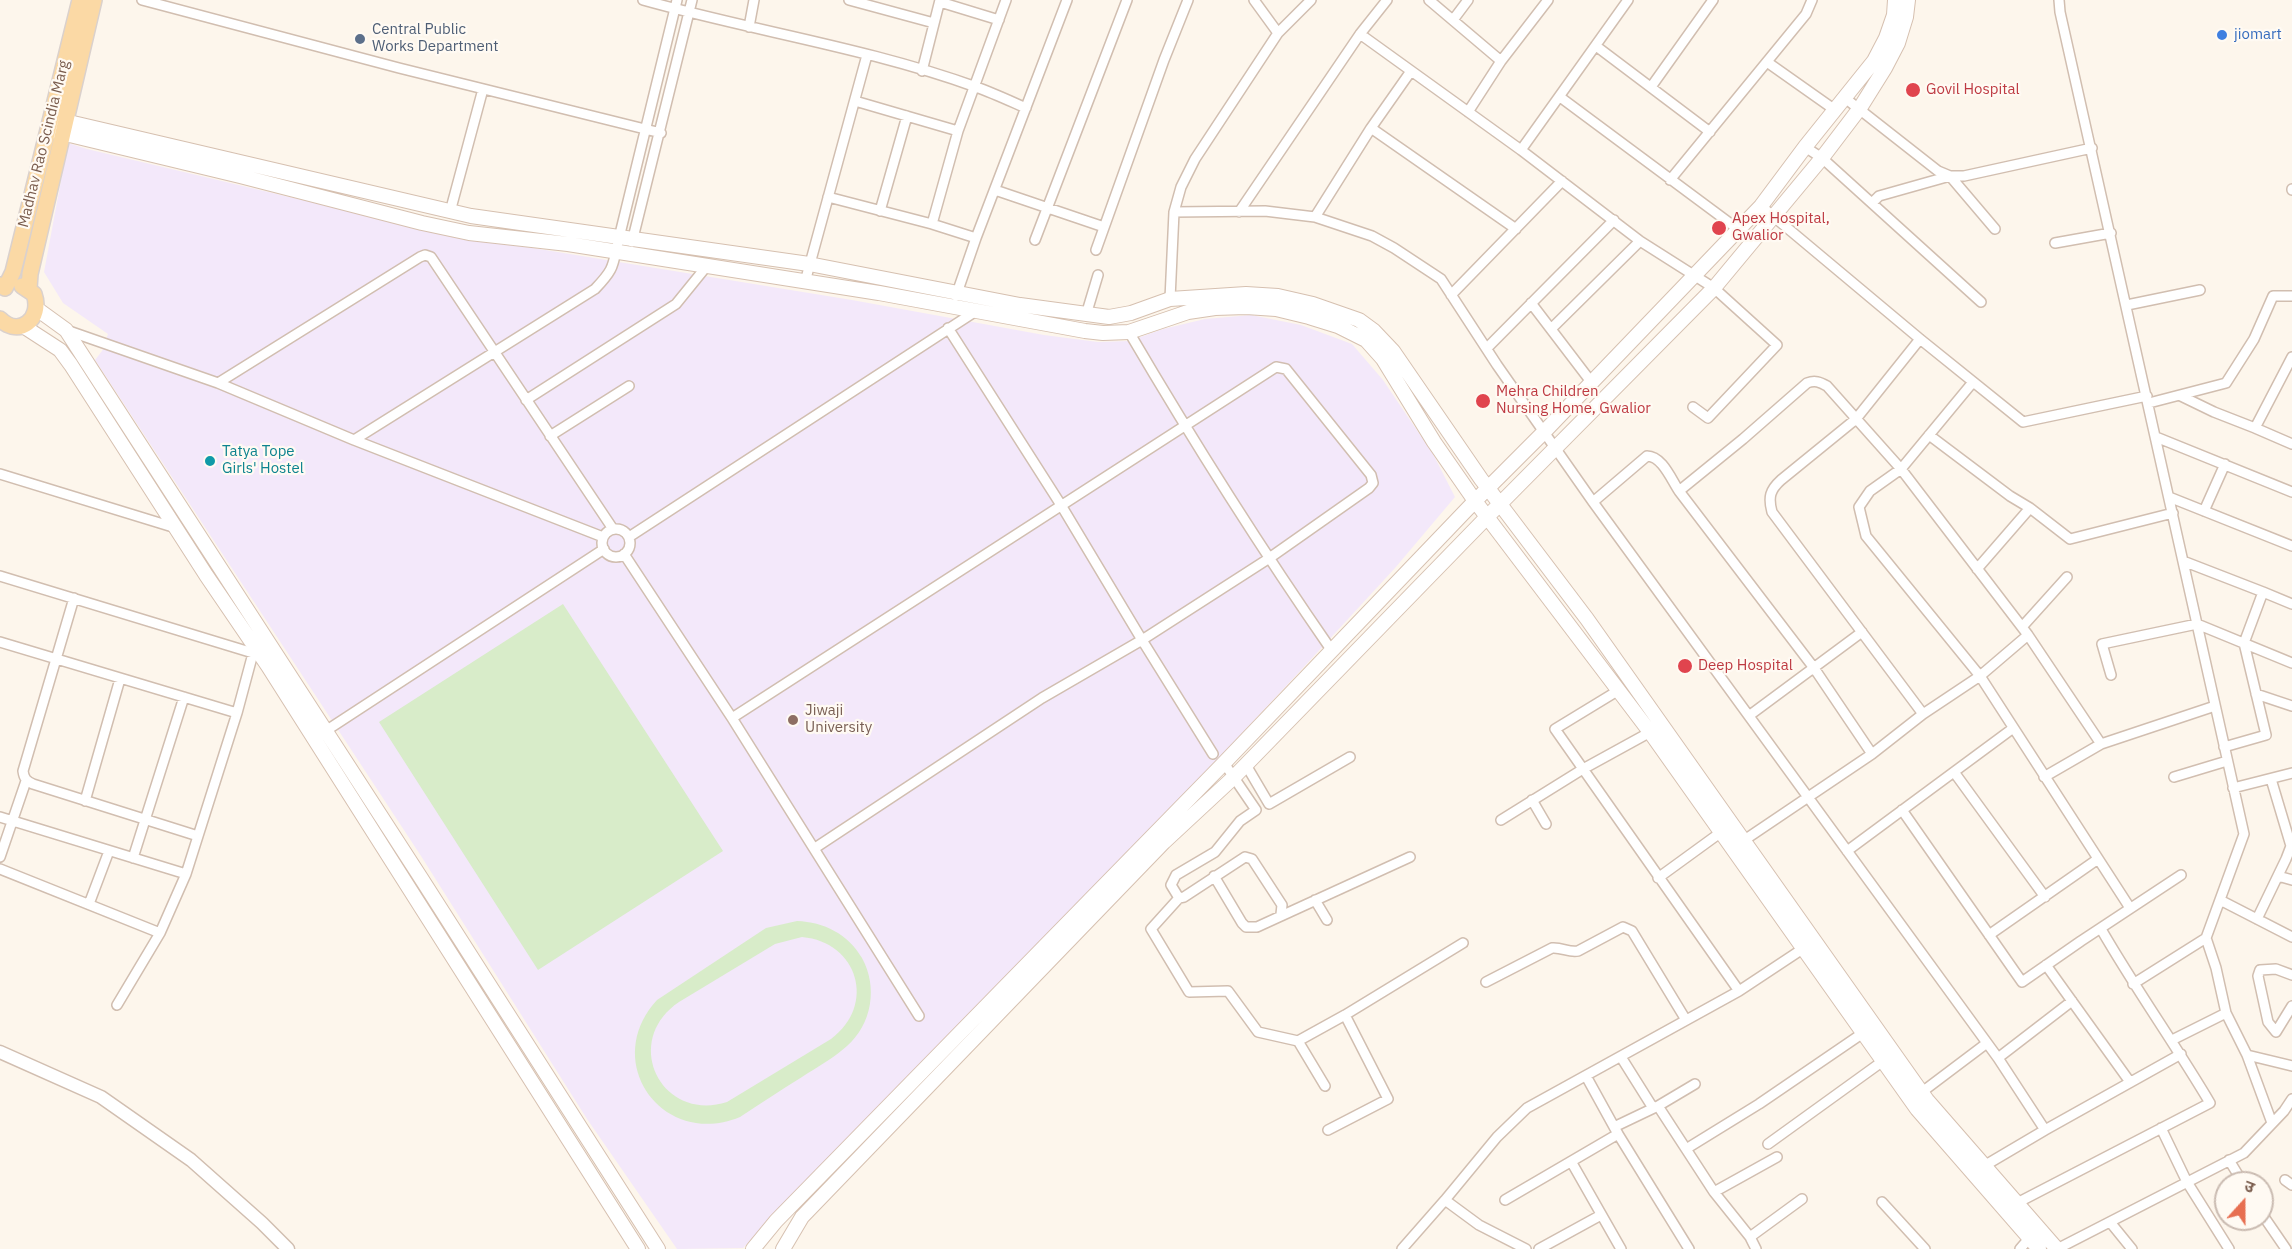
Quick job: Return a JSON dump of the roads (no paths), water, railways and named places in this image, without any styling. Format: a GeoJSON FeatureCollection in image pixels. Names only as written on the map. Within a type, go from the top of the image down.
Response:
{"type":"FeatureCollection","features":[{"type":"Feature","properties":{"kind":"main road","name":"Madhav Rao Scindia Marg"},"geometry":{"type":"LineString","coordinates":[[28,289],[80,0]]}},
{"type":"Feature","properties":{"kind":"main road","name":"Madhav Rao Scindia Marg"},"geometry":{"type":"LineString","coordinates":[[2,288],[13,272],[17,251],[94,0]]}},
{"type":"Feature","properties":{"kind":"main road"},"geometry":{"type":"LineString","coordinates":[[753,1249],[776,1221],[1218,758],[1332,651],[1474,501],[1592,383],[1761,206],[1874,61],[1886,38],[1894,15],[1895,0]]}},
{"type":"Feature","properties":{"kind":"main road"},"geometry":{"type":"LineString","coordinates":[[783,1249],[802,1216],[1164,842],[1246,765],[1714,288],[1822,158],[1860,108],[1898,43],[1906,17],[1908,0]]}},
{"type":"Feature","properties":{"kind":"main road"},"geometry":{"type":"LineString","coordinates":[[56,125],[450,212],[624,246],[706,267],[977,310],[1084,331],[1129,332],[1188,312],[1215,308],[1276,309],[1340,320],[1359,320],[1374,331],[1393,351],[1488,488],[1571,598],[1656,729],[1809,945],[1922,1092],[2017,1203],[2040,1249]]}},
{"type":"Feature","properties":{"kind":"main road"},"geometry":{"type":"LineString","coordinates":[[56,125],[240,176],[469,233],[568,244],[624,246],[809,264],[1020,305],[1086,315],[1120,316],[1170,299],[1214,295],[1268,296],[1313,304],[1340,320],[1366,340],[1383,359],[1434,442],[1474,501],[1619,690],[1656,729]]}},
{"type":"Feature","properties":{"kind":"main road"},"geometry":{"type":"LineString","coordinates":[[0,262],[17,251]]}},
{"type":"Feature","properties":{"kind":"main road"},"geometry":{"type":"LineString","coordinates":[[2,288],[18,285],[28,289],[34,294],[37,309],[67,332],[658,1249]]}},
{"type":"Feature","properties":{"kind":"main road"},"geometry":{"type":"LineString","coordinates":[[1152,306],[1158,321]]}},
{"type":"Feature","properties":{"kind":"main road"},"geometry":{"type":"LineString","coordinates":[[22,326],[29,322],[37,309]]}},
{"type":"Feature","properties":{"kind":"main road"},"geometry":{"type":"LineString","coordinates":[[0,319],[8,325],[22,326],[57,348],[71,365],[638,1249]]}},
{"type":"Feature","properties":{"kind":"main road"},"geometry":{"type":"LineString","coordinates":[[57,348],[67,332]]}},
{"type":"Feature","properties":{"kind":"main road"},"geometry":{"type":"LineString","coordinates":[[1557,608],[1571,598]]}},
{"type":"Feature","properties":{"kind":"main road"},"geometry":{"type":"LineString","coordinates":[[1727,828],[1743,841],[1863,1033],[1917,1109],[2034,1233],[2057,1249]]}},
{"type":"Feature","properties":{"kind":"street"},"geometry":{"type":"LineString","coordinates":[[142,0],[483,89],[661,132]]}},
{"type":"Feature","properties":{"kind":"street"},"geometry":{"type":"LineString","coordinates":[[643,0],[676,4],[690,13],[867,55],[975,87],[1026,108]]}},
{"type":"Feature","properties":{"kind":"street"},"geometry":{"type":"LineString","coordinates":[[354,440],[595,289],[606,278],[624,246],[661,132],[692,0]]}},
{"type":"Feature","properties":{"kind":"street"},"geometry":{"type":"LineString","coordinates":[[748,27],[754,0]]}},
{"type":"Feature","properties":{"kind":"street"},"geometry":{"type":"LineString","coordinates":[[849,0],[882,4],[934,23]]}},
{"type":"Feature","properties":{"kind":"street"},"geometry":{"type":"LineString","coordinates":[[932,224],[958,131],[1006,0]]}},
{"type":"Feature","properties":{"kind":"street"},"geometry":{"type":"LineString","coordinates":[[953,306],[976,238],[1067,0]]}},
{"type":"Feature","properties":{"kind":"street"},"geometry":{"type":"LineString","coordinates":[[1035,240],[1127,0]]}},
{"type":"Feature","properties":{"kind":"street"},"geometry":{"type":"LineString","coordinates":[[1096,250],[1164,60],[1188,0]]}},
{"type":"Feature","properties":{"kind":"street"},"geometry":{"type":"LineString","coordinates":[[1254,0],[1278,33]]}},
{"type":"Feature","properties":{"kind":"street"},"geometry":{"type":"LineString","coordinates":[[1170,299],[1174,212],[1195,159],[1278,33],[1311,0]]}},
{"type":"Feature","properties":{"kind":"street"},"geometry":{"type":"LineString","coordinates":[[1239,212],[1360,34],[1388,0]]}},
{"type":"Feature","properties":{"kind":"street"},"geometry":{"type":"LineString","coordinates":[[1429,0],[1502,61]]}},
{"type":"Feature","properties":{"kind":"street"},"geometry":{"type":"LineString","coordinates":[[1453,20],[1468,0]]}},
{"type":"Feature","properties":{"kind":"street"},"geometry":{"type":"LineString","coordinates":[[1468,112],[1502,61],[1548,0]]}},
{"type":"Feature","properties":{"kind":"street"},"geometry":{"type":"LineString","coordinates":[[1521,150],[1628,0]]}},
{"type":"Feature","properties":{"kind":"street"},"geometry":{"type":"LineString","coordinates":[[1651,87],[1713,0]]}},
{"type":"Feature","properties":{"kind":"street"},"geometry":{"type":"LineString","coordinates":[[1670,180],[1806,14],[1812,0]]}},
{"type":"Feature","properties":{"kind":"street"},"geometry":{"type":"LineString","coordinates":[[2059,0],[2244,834],[2206,938],[2133,984]]}},
{"type":"Feature","properties":{"kind":"street"},"geometry":{"type":"LineString","coordinates":[[922,71],[940,1],[999,20]]}},
{"type":"Feature","properties":{"kind":"street"},"geometry":{"type":"LineString","coordinates":[[624,246],[647,129],[676,4]]}},
{"type":"Feature","properties":{"kind":"street"},"geometry":{"type":"LineString","coordinates":[[1360,34],[1521,150],[1640,241],[1714,288],[1777,345],[1708,418],[1693,407]]}},
{"type":"Feature","properties":{"kind":"street"},"geometry":{"type":"LineString","coordinates":[[1596,46],[1710,132]]}},
{"type":"Feature","properties":{"kind":"street"},"geometry":{"type":"LineString","coordinates":[[805,282],[867,55]]}},
{"type":"Feature","properties":{"kind":"street"},"geometry":{"type":"LineString","coordinates":[[1767,62],[1835,110]]}},
{"type":"Feature","properties":{"kind":"street"},"geometry":{"type":"LineString","coordinates":[[1315,217],[1371,128],[1411,71]]}},
{"type":"Feature","properties":{"kind":"street"},"geometry":{"type":"LineString","coordinates":[[450,212],[483,89]]}},
{"type":"Feature","properties":{"kind":"street"},"geometry":{"type":"LineString","coordinates":[[1560,97],[1739,230]]}},
{"type":"Feature","properties":{"kind":"street"},"geometry":{"type":"LineString","coordinates":[[1845,98],[1938,171],[1950,176],[1995,229]]}},
{"type":"Feature","properties":{"kind":"street"},"geometry":{"type":"LineString","coordinates":[[855,101],[958,131]]}},
{"type":"Feature","properties":{"kind":"street"},"geometry":{"type":"LineString","coordinates":[[880,211],[907,117]]}},
{"type":"Feature","properties":{"kind":"street"},"geometry":{"type":"LineString","coordinates":[[1371,128],[1516,229]]}},
{"type":"Feature","properties":{"kind":"street"},"geometry":{"type":"LineString","coordinates":[[1805,147],[1822,158],[1981,302]]}},
{"type":"Feature","properties":{"kind":"street"},"geometry":{"type":"LineString","coordinates":[[1872,203],[1879,196],[1950,176],[1964,176],[2092,148]]}},
{"type":"Feature","properties":{"kind":"street"},"geometry":{"type":"LineString","coordinates":[[1451,295],[1562,181]]}},
{"type":"Feature","properties":{"kind":"street"},"geometry":{"type":"LineString","coordinates":[[995,190],[1104,227]]}},
{"type":"Feature","properties":{"kind":"street"},"geometry":{"type":"LineString","coordinates":[[828,197],[976,238]]}},
{"type":"Feature","properties":{"kind":"street"},"geometry":{"type":"LineString","coordinates":[[1761,206],[2023,422],[2148,399],[2181,396],[2226,383],[2254,339],[2273,296],[2292,296]]}},
{"type":"Feature","properties":{"kind":"street"},"geometry":{"type":"LineString","coordinates":[[1174,212],[1265,211],[1315,217],[1372,236],[1441,279],[1593,502],[1987,1042],[2044,1130]]}},
{"type":"Feature","properties":{"kind":"street"},"geometry":{"type":"LineString","coordinates":[[1487,348],[1614,220]]}},
{"type":"Feature","properties":{"kind":"street"},"geometry":{"type":"LineString","coordinates":[[2055,243],[2110,233]]}},
{"type":"Feature","properties":{"kind":"street"},"geometry":{"type":"LineString","coordinates":[[1551,329],[1640,241]]}},
{"type":"Feature","properties":{"kind":"street"},"geometry":{"type":"LineString","coordinates":[[218,383],[425,255],[431,257],[613,529]]}},
{"type":"Feature","properties":{"kind":"street"},"geometry":{"type":"LineString","coordinates":[[526,400],[676,304],[706,267]]}},
{"type":"Feature","properties":{"kind":"street"},"geometry":{"type":"LineString","coordinates":[[1086,315],[1098,275]]}},
{"type":"Feature","properties":{"kind":"street"},"geometry":{"type":"LineString","coordinates":[[2127,305],[2200,290]]}},
{"type":"Feature","properties":{"kind":"street"},"geometry":{"type":"LineString","coordinates":[[1531,303],[1592,383]]}},
{"type":"Feature","properties":{"kind":"street"},"geometry":{"type":"LineString","coordinates":[[628,537],[977,310]]}},
{"type":"Feature","properties":{"kind":"street"},"geometry":{"type":"LineString","coordinates":[[948,328],[1061,505],[1142,640],[1218,758],[1256,810]]}},
{"type":"Feature","properties":{"kind":"street"},"geometry":{"type":"LineString","coordinates":[[67,332],[218,383],[354,440],[603,537]]}},
{"type":"Feature","properties":{"kind":"street"},"geometry":{"type":"LineString","coordinates":[[1129,332],[1184,426],[1268,559],[1332,651]]}},
{"type":"Feature","properties":{"kind":"street"},"geometry":{"type":"LineString","coordinates":[[1920,339],[1856,419],[1781,480],[1773,488],[1768,499],[1772,512],[1923,714]]}},
{"type":"Feature","properties":{"kind":"street"},"geometry":{"type":"LineString","coordinates":[[2255,428],[2292,357]]}},
{"type":"Feature","properties":{"kind":"street"},"geometry":{"type":"LineString","coordinates":[[732,718],[1272,370],[1280,367],[1286,369],[1371,475],[1373,483],[1369,488],[1268,559],[1142,640],[1042,698],[815,848]]}},
{"type":"Feature","properties":{"kind":"street"},"geometry":{"type":"LineString","coordinates":[[1679,491],[1808,383],[1820,382],[1827,386],[1901,469],[2028,635],[2102,744]]}},
{"type":"Feature","properties":{"kind":"street"},"geometry":{"type":"LineString","coordinates":[[1973,382],[1901,469],[1870,491],[1860,507],[1866,536],[1980,676],[2130,909]]}},
{"type":"Feature","properties":{"kind":"street"},"geometry":{"type":"LineString","coordinates":[[550,436],[629,386]]}},
{"type":"Feature","properties":{"kind":"street"},"geometry":{"type":"LineString","coordinates":[[2181,396],[2292,444]]}},
{"type":"Feature","properties":{"kind":"street"},"geometry":{"type":"LineString","coordinates":[[1929,435],[2070,539],[2173,513]]}},
{"type":"Feature","properties":{"kind":"street"},"geometry":{"type":"LineString","coordinates":[[2156,437],[2292,492]]}},
{"type":"Feature","properties":{"kind":"street"},"geometry":{"type":"LineString","coordinates":[[1593,502],[1647,456],[1653,456],[1659,460],[1679,491],[1814,668],[1872,754]]}},
{"type":"Feature","properties":{"kind":"street"},"geometry":{"type":"LineString","coordinates":[[2204,511],[2225,464]]}},
{"type":"Feature","properties":{"kind":"street"},"geometry":{"type":"LineString","coordinates":[[0,474],[176,528]]}},
{"type":"Feature","properties":{"kind":"street"},"geometry":{"type":"LineString","coordinates":[[2169,497],[2292,546]]}},
{"type":"Feature","properties":{"kind":"street"},"geometry":{"type":"LineString","coordinates":[[1977,569],[2030,508]]}},
{"type":"Feature","properties":{"kind":"street"},"geometry":{"type":"LineString","coordinates":[[613,529],[622,530],[628,537],[629,546],[620,556],[610,555],[604,549],[603,537],[613,529]]}},
{"type":"Feature","properties":{"kind":"street"},"geometry":{"type":"LineString","coordinates":[[324,732],[604,549]]}},
{"type":"Feature","properties":{"kind":"street"},"geometry":{"type":"LineString","coordinates":[[624,554],[732,718],[919,1016]]}},
{"type":"Feature","properties":{"kind":"street"},"geometry":{"type":"LineString","coordinates":[[2183,561],[2292,604]]}},
{"type":"Feature","properties":{"kind":"street"},"geometry":{"type":"LineString","coordinates":[[0,576],[254,649],[237,713],[186,874],[160,933],[117,1005]]}},
{"type":"Feature","properties":{"kind":"street"},"geometry":{"type":"LineString","coordinates":[[2022,627],[2067,577]]}},
{"type":"Feature","properties":{"kind":"street"},"geometry":{"type":"LineString","coordinates":[[2224,747],[2266,735],[2244,643],[2263,592]]}},
{"type":"Feature","properties":{"kind":"street"},"geometry":{"type":"LineString","coordinates":[[0,857],[26,781],[23,771],[74,598]]}},
{"type":"Feature","properties":{"kind":"street"},"geometry":{"type":"LineString","coordinates":[[2111,675],[2102,644],[2197,624],[2292,663]]}},
{"type":"Feature","properties":{"kind":"street"},"geometry":{"type":"LineString","coordinates":[[1750,715],[1862,632]]}},
{"type":"Feature","properties":{"kind":"street"},"geometry":{"type":"LineString","coordinates":[[1743,841],[1872,754],[1923,714],[1980,676],[2028,635]]}},
{"type":"Feature","properties":{"kind":"street"},"geometry":{"type":"LineString","coordinates":[[0,642],[237,713]]}},
{"type":"Feature","properties":{"kind":"street"},"geometry":{"type":"LineString","coordinates":[[85,801],[120,679]]}},
{"type":"Feature","properties":{"kind":"street"},"geometry":{"type":"LineString","coordinates":[[1619,690],[1555,729],[1739,991]]}},
{"type":"Feature","properties":{"kind":"street"},"geometry":{"type":"LineString","coordinates":[[2256,693],[2292,706]]}},
{"type":"Feature","properties":{"kind":"street"},"geometry":{"type":"LineString","coordinates":[[133,858],[184,698]]}},
{"type":"Feature","properties":{"kind":"street"},"geometry":{"type":"LineString","coordinates":[[2044,777],[2102,744],[2215,706]]}},
{"type":"Feature","properties":{"kind":"street"},"geometry":{"type":"LineString","coordinates":[[1501,820],[1583,769],[1656,729]]}},
{"type":"Feature","properties":{"kind":"street"},"geometry":{"type":"LineString","coordinates":[[1847,851],[2012,729]]}},
{"type":"Feature","properties":{"kind":"street"},"geometry":{"type":"LineString","coordinates":[[1179,898],[1171,885],[1176,875],[1215,852],[1240,821],[1350,757]]}},
{"type":"Feature","properties":{"kind":"street"},"geometry":{"type":"LineString","coordinates":[[2174,777],[2227,761]]}},
{"type":"Feature","properties":{"kind":"street"},"geometry":{"type":"LineString","coordinates":[[1246,765],[1269,804]]}},
{"type":"Feature","properties":{"kind":"street"},"geometry":{"type":"LineString","coordinates":[[1954,772],[2045,897]]}},
{"type":"Feature","properties":{"kind":"street"},"geometry":{"type":"LineString","coordinates":[[2233,788],[2292,773]]}},
{"type":"Feature","properties":{"kind":"street"},"geometry":{"type":"LineString","coordinates":[[2257,919],[2291,846],[2288,820],[2271,779]]}},
{"type":"Feature","properties":{"kind":"street"},"geometry":{"type":"LineString","coordinates":[[26,781],[198,836]]}},
{"type":"Feature","properties":{"kind":"street"},"geometry":{"type":"LineString","coordinates":[[1532,800],[1546,824]]}},
{"type":"Feature","properties":{"kind":"street"},"geometry":{"type":"LineString","coordinates":[[1902,810],[2022,982],[2181,875]]}},
{"type":"Feature","properties":{"kind":"street"},"geometry":{"type":"LineString","coordinates":[[0,817],[186,874]]}},
{"type":"Feature","properties":{"kind":"street"},"geometry":{"type":"LineString","coordinates":[[1658,878],[1727,828]]}},
{"type":"Feature","properties":{"kind":"street"},"geometry":{"type":"LineString","coordinates":[[89,904],[110,852]]}},
{"type":"Feature","properties":{"kind":"street"},"geometry":{"type":"LineString","coordinates":[[1281,914],[1282,905],[1252,859],[1245,857],[1179,898],[1151,928],[1189,992],[1228,991],[1258,1032],[1298,1041],[1463,943]]}},
{"type":"Feature","properties":{"kind":"street"},"geometry":{"type":"LineString","coordinates":[[1214,876],[1246,927],[1257,927],[1281,914],[1410,857]]}},
{"type":"Feature","properties":{"kind":"street"},"geometry":{"type":"LineString","coordinates":[[1989,935],[2098,859]]}},
{"type":"Feature","properties":{"kind":"street"},"geometry":{"type":"LineString","coordinates":[[0,868],[160,933]]}},
{"type":"Feature","properties":{"kind":"street"},"geometry":{"type":"LineString","coordinates":[[2278,876],[2292,880]]}},
{"type":"Feature","properties":{"kind":"street"},"geometry":{"type":"LineString","coordinates":[[1315,900],[1327,920]]}},
{"type":"Feature","properties":{"kind":"street"},"geometry":{"type":"LineString","coordinates":[[2220,900],[2292,937]]}},
{"type":"Feature","properties":{"kind":"street"},"geometry":{"type":"LineString","coordinates":[[1486,982],[1552,948],[1578,951],[1623,927],[1632,931],[1686,1020]]}},
{"type":"Feature","properties":{"kind":"street"},"geometry":{"type":"LineString","coordinates":[[2017,1203],[2210,1103],[2172,1040],[2133,984],[2101,929]]}},
{"type":"Feature","properties":{"kind":"street"},"geometry":{"type":"LineString","coordinates":[[2206,938],[2216,968],[2226,1013],[2247,1055],[2272,1124]]}},
{"type":"Feature","properties":{"kind":"street"},"geometry":{"type":"LineString","coordinates":[[1402,1249],[1497,1137],[1527,1108],[1739,991],[1809,945]]}},
{"type":"Feature","properties":{"kind":"street"},"geometry":{"type":"LineString","coordinates":[[2046,965],[2130,1082]]}},
{"type":"Feature","properties":{"kind":"street"},"geometry":{"type":"LineString","coordinates":[[2292,975],[2276,969],[2260,969],[2258,976],[2268,1022],[2276,1032],[2292,1006]]}},
{"type":"Feature","properties":{"kind":"street"},"geometry":{"type":"LineString","coordinates":[[1998,1058],[2072,1001]]}},
{"type":"Feature","properties":{"kind":"street"},"geometry":{"type":"LineString","coordinates":[[2172,1040],[2226,1013]]}},
{"type":"Feature","properties":{"kind":"street"},"geometry":{"type":"LineString","coordinates":[[1328,1130],[1388,1099],[1345,1015]]}},
{"type":"Feature","properties":{"kind":"street"},"geometry":{"type":"LineString","coordinates":[[1686,1149],[1759,1104],[1863,1033]]}},
{"type":"Feature","properties":{"kind":"street"},"geometry":{"type":"LineString","coordinates":[[1298,1041],[1325,1086]]}},
{"type":"Feature","properties":{"kind":"street"},"geometry":{"type":"LineString","coordinates":[[1922,1092],[1987,1042]]}},
{"type":"Feature","properties":{"kind":"street"},"geometry":{"type":"LineString","coordinates":[[0,1052],[101,1097],[190,1160],[288,1249]]}},
{"type":"Feature","properties":{"kind":"street"},"geometry":{"type":"LineString","coordinates":[[1984,1166],[2181,1054]]}},
{"type":"Feature","properties":{"kind":"street"},"geometry":{"type":"LineString","coordinates":[[2247,1055],[2292,1066]]}},
{"type":"Feature","properties":{"kind":"street"},"geometry":{"type":"LineString","coordinates":[[1621,1057],[1714,1192],[1750,1237],[1756,1249]]}},
{"type":"Feature","properties":{"kind":"street"},"geometry":{"type":"LineString","coordinates":[[1768,1144],[1883,1061]]}},
{"type":"Feature","properties":{"kind":"street"},"geometry":{"type":"LineString","coordinates":[[1586,1076],[1616,1131],[1689,1249]]}},
{"type":"Feature","properties":{"kind":"street"},"geometry":{"type":"LineString","coordinates":[[1505,1200],[1572,1163],[1616,1131],[1695,1084]]}},
{"type":"Feature","properties":{"kind":"street"},"geometry":{"type":"LineString","coordinates":[[2057,1249],[2244,1153],[2284,1111],[2292,1099]]}},
{"type":"Feature","properties":{"kind":"street"},"geometry":{"type":"LineString","coordinates":[[2284,1111],[2292,1118]]}},
{"type":"Feature","properties":{"kind":"street"},"geometry":{"type":"LineString","coordinates":[[2160,1128],[2187,1182],[2229,1249]]}},
{"type":"Feature","properties":{"kind":"street"},"geometry":{"type":"LineString","coordinates":[[1714,1192],[1777,1157]]}},
{"type":"Feature","properties":{"kind":"street"},"geometry":{"type":"LineString","coordinates":[[2229,1160],[2236,1171]]}},
{"type":"Feature","properties":{"kind":"street"},"geometry":{"type":"LineString","coordinates":[[1572,1163],[1621,1249]]}},
{"type":"Feature","properties":{"kind":"street"},"geometry":{"type":"LineString","coordinates":[[1750,1237],[1802,1198]]}},
{"type":"Feature","properties":{"kind":"street"},"geometry":{"type":"LineString","coordinates":[[1445,1200],[1479,1225],[1526,1249]]}},
{"type":"Feature","properties":{"kind":"street"},"geometry":{"type":"LineString","coordinates":[[1882,1202],[1925,1249]]}},
{"type":"Feature","properties":{"kind":"street"},"geometry":{"type":"LineString","coordinates":[[1539,1249],[1601,1215]]}},
{"type":"Feature","properties":{"kind":"street"},"geometry":{"type":"LineString","coordinates":[[2110,1222],[2132,1249]]}},
{"type":"Feature","properties":{"kind":"street"},"geometry":{"type":"LineString","coordinates":[[2274,1231],[2286,1249]]}},
{"type":"Feature","properties":{"kind":"street"},"geometry":{"type":"LineString","coordinates":[[2020,1249],[2034,1233]]}},
{"type":"Feature","properties":{"kind":"place","name":"jiomart"},"geometry":{"type":"Point","coordinates":[2222,35]}},
{"type":"Feature","properties":{"kind":"place","name":"Central Public Works Department"},"geometry":{"type":"Point","coordinates":[360,39]}},
{"type":"Feature","properties":{"kind":"place","name":"Govil Hospital"},"geometry":{"type":"Point","coordinates":[1913,90]}},
{"type":"Feature","properties":{"kind":"place","name":"Apex Hospital, Gwalior"},"geometry":{"type":"Point","coordinates":[1719,228]}},
{"type":"Feature","properties":{"kind":"place","name":"Mehra Children Nursing Home, Gwalior"},"geometry":{"type":"Point","coordinates":[1483,401]}},
{"type":"Feature","properties":{"kind":"place","name":"Tatya Tope Girls' Hostel"},"geometry":{"type":"Point","coordinates":[210,461]}},
{"type":"Feature","properties":{"kind":"place","name":"Deep Hospital"},"geometry":{"type":"Point","coordinates":[1685,666]}},
{"type":"Feature","properties":{"kind":"place","name":"Jiwaji University"},"geometry":{"type":"Point","coordinates":[793,720]}}]}
